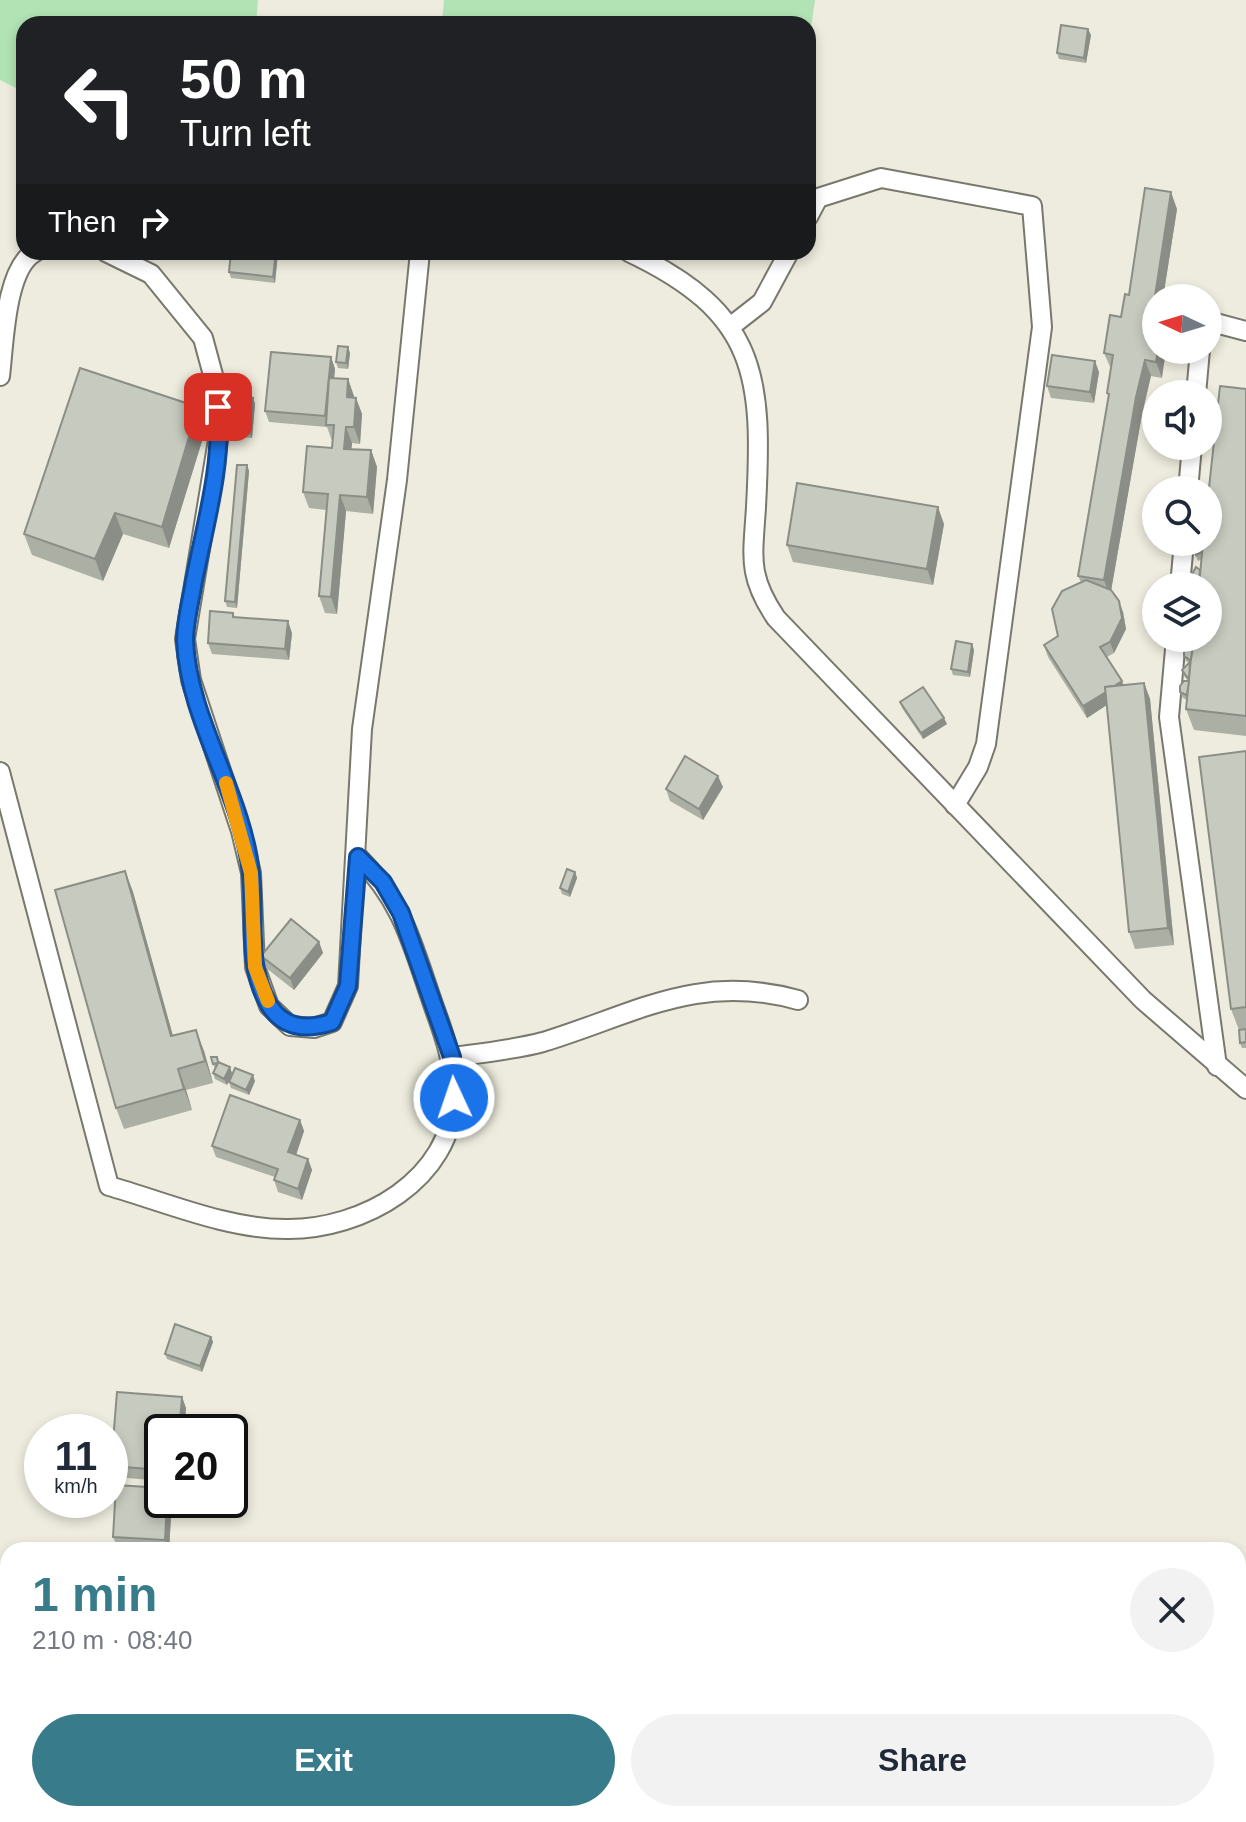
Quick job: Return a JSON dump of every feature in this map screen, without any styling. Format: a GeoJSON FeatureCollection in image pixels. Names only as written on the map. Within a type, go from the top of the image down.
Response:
{"type":"FeatureCollection","features":[{"type":"Feature","properties":{"kind":"lane"},"geometry":{"type":"LineString","coordinates":[[816,202],[818,198],[881,178],[1032,206],[1042,327],[986,744],[978,767],[955,805]]}},
{"type":"Feature","properties":{"kind":"lane"},"geometry":{"type":"LineString","coordinates":[[0,376],[10,300],[26,260]]}},
{"type":"Feature","properties":{"kind":"lane"},"geometry":{"type":"LineString","coordinates":[[122,260],[151,274],[179,304],[203,338],[216,386],[220,428],[185,639],[191,680],[241,831],[251,873],[255,967],[269,1006],[290,1026],[314,1028],[332,1022],[348,986],[358,857],[362,729],[397,480],[419,260]]}},
{"type":"Feature","properties":{"kind":"lane"},"geometry":{"type":"LineString","coordinates":[[646,260],[700,293],[730,327],[752,371],[759,444],[752,562],[758,591],[776,618],[1143,1000],[1246,1089]]}},
{"type":"Feature","properties":{"kind":"lane"},"geometry":{"type":"LineString","coordinates":[[730,327],[762,302],[785,260]]}},
{"type":"Feature","properties":{"kind":"lane"},"geometry":{"type":"LineString","coordinates":[[1222,325],[1246,331]]}},
{"type":"Feature","properties":{"kind":"lane"},"geometry":{"type":"LineString","coordinates":[[1175,652],[1169,717],[1217,1066]]}},
{"type":"Feature","properties":{"kind":"lane"},"geometry":{"type":"LineString","coordinates":[[0,772],[109,1186],[231,1222],[285,1229],[325,1226],[357,1217],[395,1197],[428,1169],[448,1135],[454,1098],[452,1057],[401,913],[383,882],[358,857]]}},
{"type":"Feature","properties":{"kind":"lane"},"geometry":{"type":"LineString","coordinates":[[452,1057],[541,1042],[681,994],[764,991],[798,1000]]}},
{"type":"Feature","properties":{"kind":"shaded area"},"geometry":{"type":"Polygon","coordinates":[[[0,0],[258,0],[257,16],[16,16],[16,88],[0,80],[0,0]]]}},
{"type":"Feature","properties":{"kind":"shaded area"},"geometry":{"type":"Polygon","coordinates":[[[444,0],[815,0],[813,16],[443,16],[444,0]]]}},
{"type":"Feature","properties":{"kind":"building"},"geometry":{"type":"Polygon","coordinates":[[[1061,25],[1088,29],[1084,58],[1057,53],[1061,25]]]}},
{"type":"Feature","properties":{"kind":"building"},"geometry":{"type":"Polygon","coordinates":[[[1145,188],[1171,192],[1157,284],[1142,284],[1144,364],[1104,580],[1078,576],[1109,394],[1113,355],[1104,353],[1110,315],[1121,317],[1125,294],[1129,295],[1145,188]]]}},
{"type":"Feature","properties":{"kind":"building"},"geometry":{"type":"Polygon","coordinates":[[[230,260],[275,260],[273,277],[229,272],[230,260]]]}},
{"type":"Feature","properties":{"kind":"building"},"geometry":{"type":"Polygon","coordinates":[[[338,346],[348,347],[346,363],[336,362],[338,346]]]}},
{"type":"Feature","properties":{"kind":"building"},"geometry":{"type":"Polygon","coordinates":[[[271,352],[331,357],[325,416],[265,411],[271,352]]]}},
{"type":"Feature","properties":{"kind":"building"},"geometry":{"type":"Polygon","coordinates":[[[1052,355],[1095,361],[1090,392],[1047,386],[1052,355]]]}},
{"type":"Feature","properties":{"kind":"building"},"geometry":{"type":"Polygon","coordinates":[[[80,368],[198,407],[162,527],[115,513],[95,559],[24,534],[80,368]]]}},
{"type":"Feature","properties":{"kind":"building"},"geometry":{"type":"Polygon","coordinates":[[[329,378],[348,379],[347,397],[356,398],[354,427],[346,427],[344,449],[371,450],[367,497],[340,495],[331,597],[319,596],[328,494],[303,492],[307,446],[332,448],[334,425],[326,425],[329,378]]]}},
{"type":"Feature","properties":{"kind":"building"},"geometry":{"type":"Polygon","coordinates":[[[1222,386],[1246,389],[1246,716],[1186,709],[1192,652],[1222,652],[1222,572],[1200,572],[1202,556],[1222,556],[1222,476],[1210,476],[1212,460],[1222,460],[1222,386]]]}},
{"type":"Feature","properties":{"kind":"building"},"geometry":{"type":"Polygon","coordinates":[[[244,397],[253,398],[249,432],[240,431],[244,397]]]}},
{"type":"Feature","properties":{"kind":"building"},"geometry":{"type":"Polygon","coordinates":[[[237,465],[247,465],[235,602],[225,601],[237,465]]]}},
{"type":"Feature","properties":{"kind":"building"},"geometry":{"type":"Polygon","coordinates":[[[797,483],[938,507],[927,569],[787,545],[797,483]]]}},
{"type":"Feature","properties":{"kind":"building"},"geometry":{"type":"Polygon","coordinates":[[[1086,580],[1111,590],[1119,601],[1122,618],[1110,642],[1100,647],[1122,681],[1105,687],[1106,692],[1083,706],[1044,645],[1058,636],[1052,609],[1062,591],[1086,580]]]}},
{"type":"Feature","properties":{"kind":"building"},"geometry":{"type":"Polygon","coordinates":[[[210,611],[233,613],[233,617],[288,621],[285,649],[208,643],[210,611]]]}},
{"type":"Feature","properties":{"kind":"building"},"geometry":{"type":"Polygon","coordinates":[[[956,641],[972,644],[968,672],[951,669],[956,641]]]}},
{"type":"Feature","properties":{"kind":"building"},"geometry":{"type":"Polygon","coordinates":[[[1184,652],[1192,652],[1190,660],[1184,652]]]}},
{"type":"Feature","properties":{"kind":"building"},"geometry":{"type":"Polygon","coordinates":[[[1190,662],[1189,677],[1188,678],[1182,670],[1190,662]]]}},
{"type":"Feature","properties":{"kind":"building"},"geometry":{"type":"Polygon","coordinates":[[[1184,681],[1189,681],[1186,695],[1180,692],[1184,681]]]}},
{"type":"Feature","properties":{"kind":"building"},"geometry":{"type":"Polygon","coordinates":[[[1144,683],[1168,928],[1129,932],[1105,687],[1144,683]]]}},
{"type":"Feature","properties":{"kind":"building"},"geometry":{"type":"Polygon","coordinates":[[[923,687],[944,718],[921,733],[900,702],[923,687]]]}},
{"type":"Feature","properties":{"kind":"building"},"geometry":{"type":"Polygon","coordinates":[[[1246,751],[1246,1007],[1231,1009],[1199,757],[1246,751]]]}},
{"type":"Feature","properties":{"kind":"building"},"geometry":{"type":"Polygon","coordinates":[[[685,756],[718,776],[699,809],[666,789],[685,756]]]}},
{"type":"Feature","properties":{"kind":"building"},"geometry":{"type":"Polygon","coordinates":[[[567,869],[575,872],[568,892],[560,888],[567,869]]]}},
{"type":"Feature","properties":{"kind":"building"},"geometry":{"type":"Polygon","coordinates":[[[125,871],[171,1036],[196,1030],[205,1061],[178,1069],[184,1089],[116,1108],[55,890],[125,871]]]}},
{"type":"Feature","properties":{"kind":"building"},"geometry":{"type":"Polygon","coordinates":[[[291,919],[319,942],[290,978],[261,956],[291,919]]]}},
{"type":"Feature","properties":{"kind":"building"},"geometry":{"type":"Polygon","coordinates":[[[1246,1029],[1246,1042],[1240,1043],[1239,1030],[1246,1029]]]}},
{"type":"Feature","properties":{"kind":"building"},"geometry":{"type":"Polygon","coordinates":[[[211,1057],[217,1057],[218,1062],[230,1067],[224,1079],[213,1073],[218,1063],[213,1064],[211,1057]]]}},
{"type":"Feature","properties":{"kind":"building"},"geometry":{"type":"Polygon","coordinates":[[[235,1068],[253,1075],[246,1090],[229,1082],[235,1068]]]}},
{"type":"Feature","properties":{"kind":"building"},"geometry":{"type":"Polygon","coordinates":[[[230,1095],[300,1120],[288,1152],[308,1159],[298,1189],[274,1180],[278,1169],[212,1146],[230,1095]]]}},
{"type":"Feature","properties":{"kind":"building"},"geometry":{"type":"Polygon","coordinates":[[[175,1324],[211,1337],[200,1366],[165,1354],[175,1324]]]}},
{"type":"Feature","properties":{"kind":"building"},"geometry":{"type":"Polygon","coordinates":[[[117,1392],[182,1397],[181,1414],[144,1414],[144,1469],[128,1467],[128,1414],[115,1414],[117,1392]]]}},
{"type":"Feature","properties":{"kind":"building"},"geometry":{"type":"Polygon","coordinates":[[[128,1486],[144,1487],[144,1518],[166,1518],[165,1540],[113,1537],[114,1518],[128,1518],[128,1486]]]}},
{"type":"Feature","properties":{"kind":"slow traffic"},"geometry":{"type":"LineString","coordinates":[[226,783],[251,873],[255,967],[268,1001]]}},
{"type":"Feature","properties":{"kind":"route"},"geometry":{"type":"LineString","coordinates":[[218,407],[220,428],[213,479],[185,639],[191,680],[241,831],[251,873],[255,967],[269,1006],[290,1026],[314,1028],[332,1022],[348,986],[358,857],[383,882],[401,913],[452,1057],[454,1098]]}}]}
